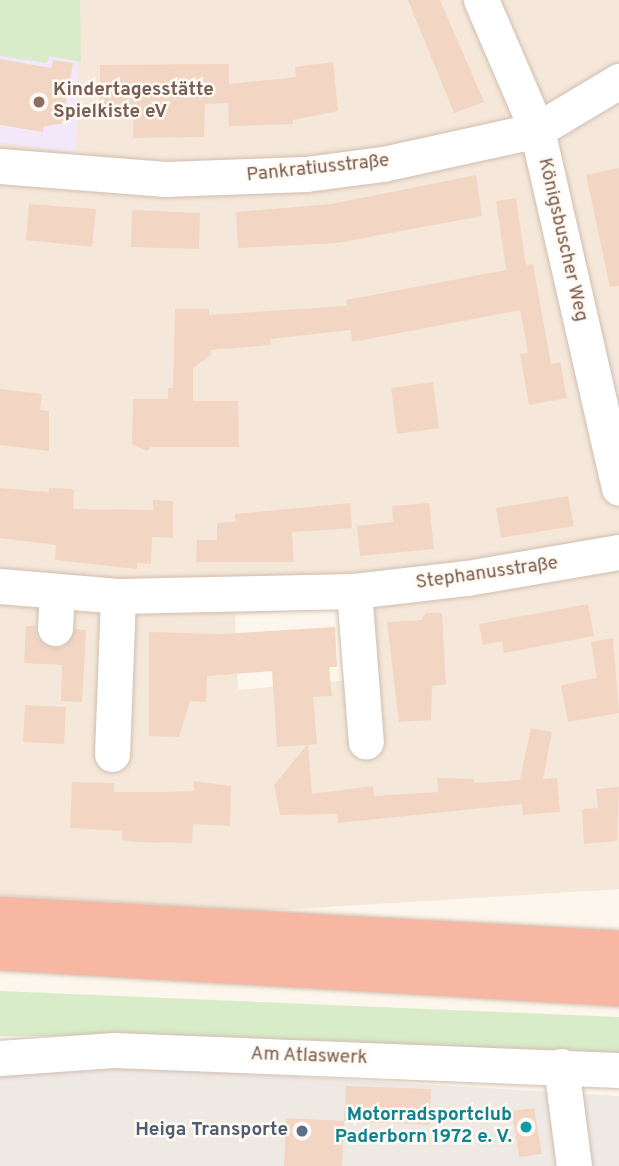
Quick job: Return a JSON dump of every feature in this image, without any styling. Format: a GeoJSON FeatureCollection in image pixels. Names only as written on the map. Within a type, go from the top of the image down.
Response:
{"type":"FeatureCollection","features":[{"type":"Feature","properties":{"kind":"highway"},"geometry":{"type":"LineString","coordinates":[[0,916],[619,950]]}},
{"type":"Feature","properties":{"kind":"highway"},"geometry":{"type":"LineString","coordinates":[[0,950],[619,987]]}},
{"type":"Feature","properties":{"kind":"street","name":"Königsbuscher Weg"},"geometry":{"type":"LineString","coordinates":[[481,0],[537,130],[619,488]]}},
{"type":"Feature","properties":{"kind":"street","name":"Pankratiusstraße"},"geometry":{"type":"LineString","coordinates":[[0,166],[164,179],[306,174],[383,164],[537,130],[619,80]]}},
{"type":"Feature","properties":{"kind":"street","name":"Stephanusstraße"},"geometry":{"type":"LineString","coordinates":[[0,586],[118,596],[354,591],[467,578],[619,552]]}},
{"type":"Feature","properties":{"kind":"street"},"geometry":{"type":"LineString","coordinates":[[354,591],[366,742]]}},
{"type":"Feature","properties":{"kind":"street"},"geometry":{"type":"LineString","coordinates":[[55,628],[57,592]]}},
{"type":"Feature","properties":{"kind":"street"},"geometry":{"type":"LineString","coordinates":[[112,754],[118,596]]}},
{"type":"Feature","properties":{"kind":"street","name":"Am Atlaswerk"},"geometry":{"type":"LineString","coordinates":[[0,1058],[114,1050],[619,1070]]}},
{"type":"Feature","properties":{"kind":"street"},"geometry":{"type":"LineString","coordinates":[[561,1066],[574,1166]]}},
{"type":"Feature","properties":{"kind":"shaded area"},"geometry":{"type":"Polygon","coordinates":[[[0,0],[619,0],[619,889],[264,911],[0,895],[0,0]],[[332,608],[235,615],[238,690],[351,680],[347,618],[332,608]]]}},
{"type":"Feature","properties":{"kind":"shaded area","name":"Kindertagesstätte Spielkiste eV"},"geometry":{"type":"Polygon","coordinates":[[[0,0],[80,0],[76,153],[0,142],[0,0]]]}},
{"type":"Feature","properties":{"kind":"shaded area"},"geometry":{"type":"Polygon","coordinates":[[[108,1066],[619,1096],[619,1166],[0,1166],[0,1075],[108,1066]]]}},
{"type":"Feature","properties":{"kind":"green space"},"geometry":{"type":"Polygon","coordinates":[[[0,0],[80,0],[81,62],[49,56],[47,63],[0,56],[0,0]]]}},
{"type":"Feature","properties":{"kind":"green space"},"geometry":{"type":"Polygon","coordinates":[[[0,991],[619,1017],[619,1056],[145,1036],[0,1036],[0,991]]]}},
{"type":"Feature","properties":{"kind":"building"},"geometry":{"type":"Polygon","coordinates":[[[408,0],[440,0],[484,102],[454,113],[408,0]]]}},
{"type":"Feature","properties":{"kind":"building"},"geometry":{"type":"Polygon","coordinates":[[[0,59],[51,68],[53,60],[73,63],[62,124],[44,126],[43,132],[0,125],[0,59]]]}},
{"type":"Feature","properties":{"kind":"building"},"geometry":{"type":"Polygon","coordinates":[[[333,62],[338,111],[293,120],[293,124],[229,126],[228,103],[205,104],[204,137],[133,138],[134,110],[100,108],[100,65],[229,64],[229,84],[296,77],[295,67],[333,62]]]}},
{"type":"Feature","properties":{"kind":"building"},"geometry":{"type":"Polygon","coordinates":[[[619,168],[619,286],[610,287],[586,175],[619,168]]]}},
{"type":"Feature","properties":{"kind":"building"},"geometry":{"type":"Polygon","coordinates":[[[476,175],[482,216],[337,243],[238,248],[236,212],[331,204],[476,175]]]}},
{"type":"Feature","properties":{"kind":"building"},"geometry":{"type":"Polygon","coordinates":[[[516,198],[526,265],[533,264],[551,364],[560,362],[567,398],[529,405],[520,354],[528,353],[520,310],[352,342],[351,330],[270,339],[271,345],[210,350],[211,355],[193,368],[193,401],[238,401],[239,447],[151,447],[147,451],[132,444],[133,399],[168,399],[168,388],[173,388],[175,309],[209,309],[209,315],[347,306],[346,300],[506,270],[496,201],[516,198]]]}},
{"type":"Feature","properties":{"kind":"building"},"geometry":{"type":"Polygon","coordinates":[[[29,204],[96,209],[92,247],[26,240],[29,204]]]}},
{"type":"Feature","properties":{"kind":"building"},"geometry":{"type":"Polygon","coordinates":[[[132,210],[200,213],[199,249],[131,247],[132,210]]]}},
{"type":"Feature","properties":{"kind":"building"},"geometry":{"type":"Polygon","coordinates":[[[433,382],[439,428],[397,434],[391,388],[433,382]]]}},
{"type":"Feature","properties":{"kind":"building"},"geometry":{"type":"Polygon","coordinates":[[[0,389],[42,394],[40,410],[49,411],[49,451],[0,445],[0,389]]]}},
{"type":"Feature","properties":{"kind":"building"},"geometry":{"type":"Polygon","coordinates":[[[0,488],[49,492],[49,488],[74,489],[73,509],[153,510],[153,500],[173,501],[173,538],[152,537],[151,564],[137,563],[137,569],[55,560],[56,545],[0,538],[0,488]]]}},
{"type":"Feature","properties":{"kind":"building"},"geometry":{"type":"Polygon","coordinates":[[[568,496],[574,526],[501,538],[496,508],[568,496]]]}},
{"type":"Feature","properties":{"kind":"building"},"geometry":{"type":"Polygon","coordinates":[[[350,503],[352,528],[292,532],[294,562],[196,562],[197,540],[217,540],[217,523],[235,522],[235,514],[350,503]]]}},
{"type":"Feature","properties":{"kind":"building"},"geometry":{"type":"Polygon","coordinates":[[[429,503],[434,549],[360,556],[357,526],[393,522],[392,506],[429,503]]]}},
{"type":"Feature","properties":{"kind":"building"},"geometry":{"type":"Polygon","coordinates":[[[588,604],[594,636],[504,653],[502,641],[483,645],[479,624],[588,604]]]}},
{"type":"Feature","properties":{"kind":"building"},"geometry":{"type":"Polygon","coordinates":[[[426,613],[442,613],[446,684],[432,686],[431,720],[399,722],[387,622],[421,620],[426,613]]]}},
{"type":"Feature","properties":{"kind":"building"},"geometry":{"type":"Polygon","coordinates":[[[26,626],[35,626],[37,638],[53,648],[65,646],[75,629],[86,630],[82,702],[61,701],[62,665],[24,663],[26,626]]]}},
{"type":"Feature","properties":{"kind":"building"},"geometry":{"type":"Polygon","coordinates":[[[335,627],[337,667],[329,667],[332,696],[313,697],[317,744],[308,745],[312,794],[373,786],[374,796],[438,792],[437,778],[474,779],[474,783],[520,780],[531,728],[552,732],[543,779],[557,778],[560,812],[523,815],[522,804],[338,823],[337,814],[280,815],[274,785],[307,745],[277,747],[272,671],[207,676],[206,702],[190,701],[179,737],[149,736],[149,632],[222,634],[335,627]]]}},
{"type":"Feature","properties":{"kind":"building"},"geometry":{"type":"Polygon","coordinates":[[[613,638],[619,713],[568,722],[561,685],[597,678],[591,642],[613,638]]]}},
{"type":"Feature","properties":{"kind":"building"},"geometry":{"type":"Polygon","coordinates":[[[25,705],[66,707],[64,744],[23,742],[25,705]]]}},
{"type":"Feature","properties":{"kind":"building"},"geometry":{"type":"Polygon","coordinates":[[[194,781],[231,786],[230,826],[193,824],[192,843],[134,842],[122,840],[122,831],[70,828],[72,782],[114,783],[114,792],[166,792],[194,791],[194,781]]]}},
{"type":"Feature","properties":{"kind":"building"},"geometry":{"type":"Polygon","coordinates":[[[619,787],[617,841],[584,844],[582,809],[598,808],[596,789],[619,787]]]}},
{"type":"Feature","properties":{"kind":"building"},"geometry":{"type":"Polygon","coordinates":[[[346,1086],[431,1089],[430,1125],[344,1121],[346,1086]]]}},
{"type":"Feature","properties":{"kind":"building","name":"Motorradsportclub Paderborn 1972 e. V."},"geometry":{"type":"Polygon","coordinates":[[[534,1108],[542,1154],[519,1157],[512,1111],[534,1108]]]}},
{"type":"Feature","properties":{"kind":"building"},"geometry":{"type":"Polygon","coordinates":[[[286,1118],[344,1121],[342,1166],[284,1166],[286,1118]]]}},
{"type":"Feature","properties":{"kind":"place","name":"Kindertagesstätte Spielkiste eV"},"geometry":{"type":"Point","coordinates":[39,102]}},
{"type":"Feature","properties":{"kind":"place","name":"Motorradsportclub Paderborn 1972 e. V."},"geometry":{"type":"Point","coordinates":[526,1127]}},
{"type":"Feature","properties":{"kind":"place","name":"Heiga Transporte"},"geometry":{"type":"Point","coordinates":[302,1131]}}]}
